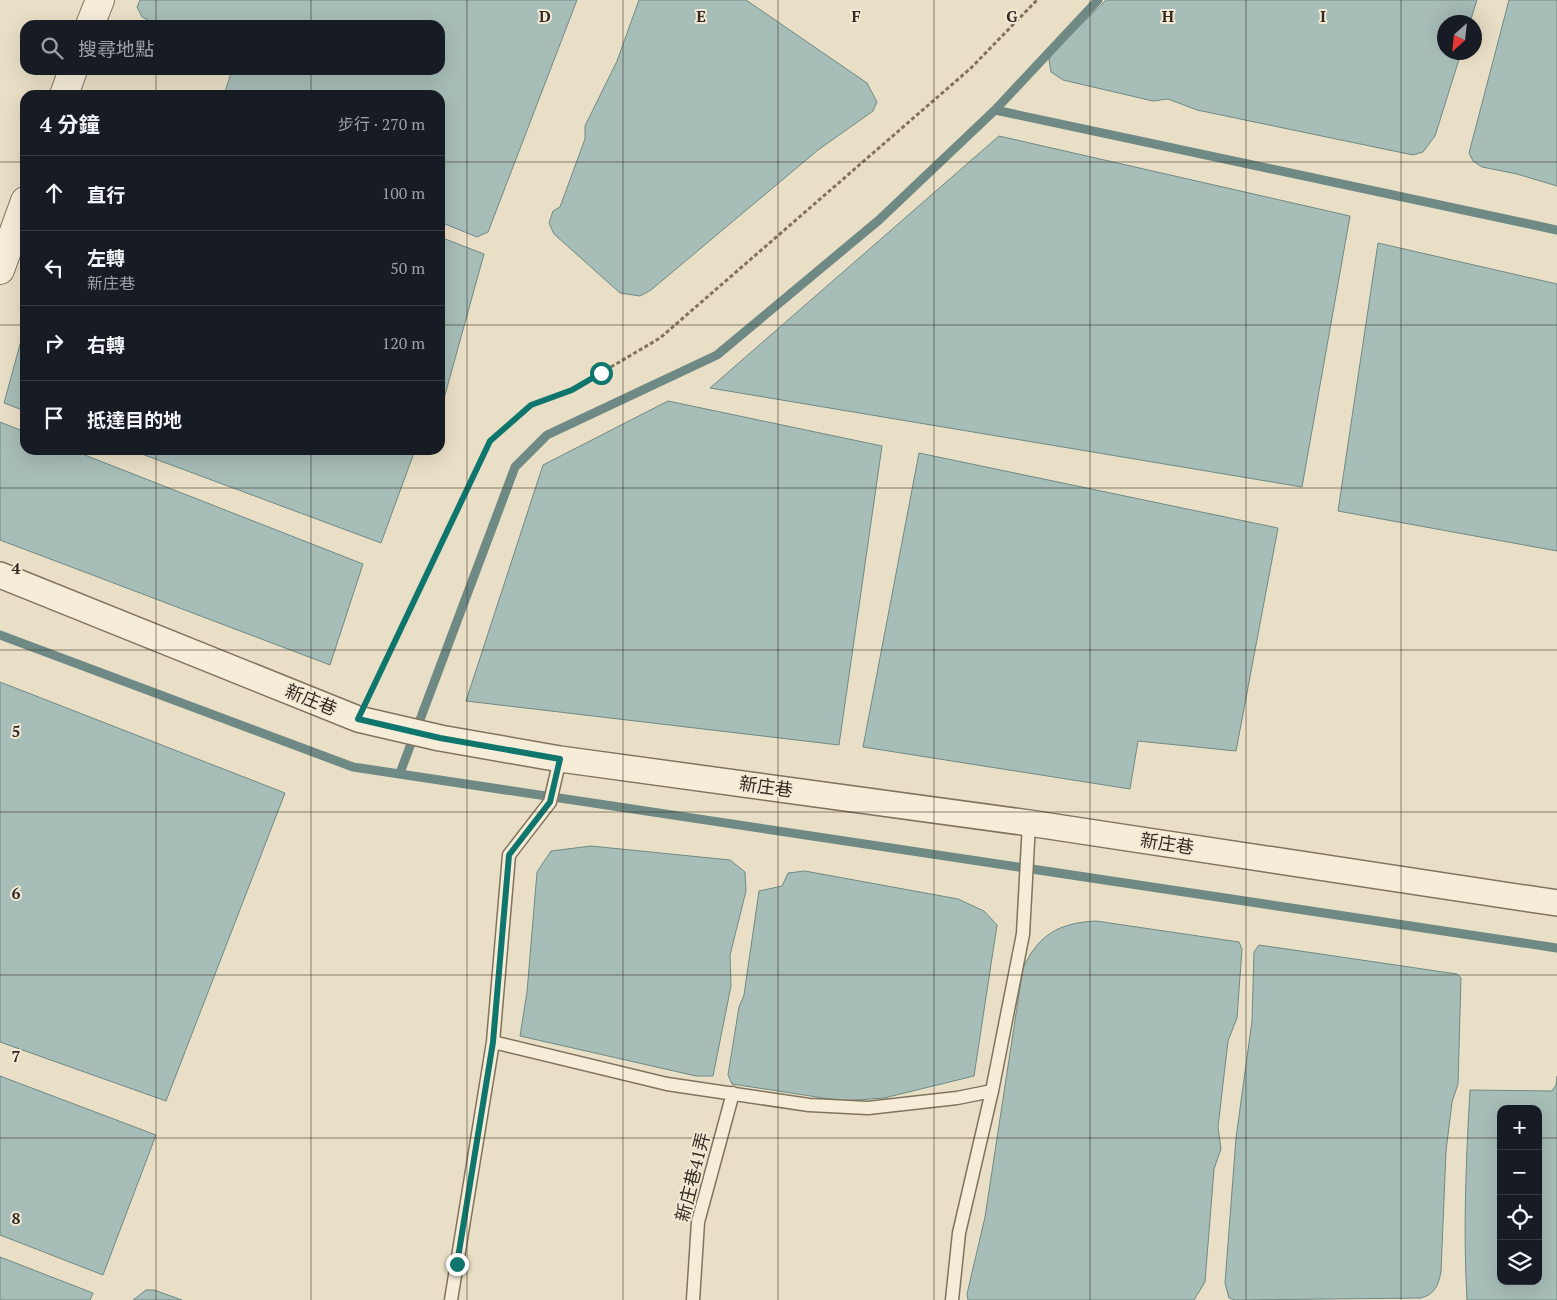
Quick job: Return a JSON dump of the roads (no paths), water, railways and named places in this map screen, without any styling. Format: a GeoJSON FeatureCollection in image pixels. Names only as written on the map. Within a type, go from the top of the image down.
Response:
{"type":"FeatureCollection","features":[{"type":"Feature","properties":{"kind":"street"},"geometry":{"type":"LineString","coordinates":[[92,20],[100,0]]}},
{"type":"Feature","properties":{"kind":"street"},"geometry":{"type":"LineString","coordinates":[[66,90],[71,75]]}},
{"type":"Feature","properties":{"kind":"street"},"geometry":{"type":"LineString","coordinates":[[0,270],[20,215]]}},
{"type":"Feature","properties":{"kind":"street","name":"新庄巷"},"geometry":{"type":"LineString","coordinates":[[0,575],[358,719],[440,738],[560,759],[1029,823],[1557,903]]}},
{"type":"Feature","properties":{"kind":"lane"},"geometry":{"type":"LineString","coordinates":[[451,1300],[493,1042],[509,855],[550,802],[560,759]]}},
{"type":"Feature","properties":{"kind":"lane"},"geometry":{"type":"LineString","coordinates":[[952,1300],[959,1233],[992,1091],[1023,934],[1029,823]]}},
{"type":"Feature","properties":{"kind":"lane"},"geometry":{"type":"LineString","coordinates":[[493,1042],[667,1084],[809,1105],[868,1108],[957,1098],[992,1091]]}},
{"type":"Feature","properties":{"kind":"lane","name":"新庄巷41弄"},"geometry":{"type":"LineString","coordinates":[[692,1300],[698,1222],[733,1093]]}},
{"type":"Feature","properties":{"kind":"water"},"geometry":{"type":"Polygon","coordinates":[[[140,0],[577,0],[488,232],[477,237],[445,224],[445,90],[226,90],[230,75],[445,75],[445,20],[148,20],[142,17],[137,7],[140,0]]]}},
{"type":"Feature","properties":{"kind":"water"},"geometry":{"type":"Polygon","coordinates":[[[639,0],[746,0],[867,83],[877,102],[873,111],[818,150],[651,290],[640,296],[620,293],[554,234],[549,223],[553,211],[560,207],[585,139],[585,126],[617,61],[639,0]]]}},
{"type":"Feature","properties":{"kind":"water"},"geometry":{"type":"Polygon","coordinates":[[[1106,0],[1477,0],[1472,15],[1437,15],[1437,60],[1459,60],[1435,136],[1423,152],[1413,155],[1197,110],[1168,99],[1153,101],[1063,80],[1051,72],[1049,60],[1051,54],[1106,0]]]}},
{"type":"Feature","properties":{"kind":"water"},"geometry":{"type":"Polygon","coordinates":[[[1509,0],[1557,0],[1557,186],[1517,174],[1482,167],[1473,161],[1469,153],[1509,0]]]}},
{"type":"Feature","properties":{"kind":"water"},"geometry":{"type":"Polygon","coordinates":[[[999,136],[1350,216],[1302,487],[710,388],[999,136]]]}},
{"type":"Feature","properties":{"kind":"water"},"geometry":{"type":"Polygon","coordinates":[[[445,239],[484,254],[445,395],[445,239]]]}},
{"type":"Feature","properties":{"kind":"water"},"geometry":{"type":"Polygon","coordinates":[[[1378,243],[1557,284],[1557,551],[1338,511],[1378,243]]]}},
{"type":"Feature","properties":{"kind":"water"},"geometry":{"type":"Polygon","coordinates":[[[20,344],[20,409],[4,403],[20,344]]]}},
{"type":"Feature","properties":{"kind":"water"},"geometry":{"type":"Polygon","coordinates":[[[668,401],[882,446],[839,745],[466,701],[543,465],[668,401]]]}},
{"type":"Feature","properties":{"kind":"water"},"geometry":{"type":"Polygon","coordinates":[[[0,422],[20,430],[20,455],[85,455],[363,564],[330,665],[0,540],[0,422]]]}},
{"type":"Feature","properties":{"kind":"water"},"geometry":{"type":"Polygon","coordinates":[[[919,453],[1278,528],[1236,751],[1138,741],[1130,789],[863,747],[919,453]]]}},
{"type":"Feature","properties":{"kind":"water"},"geometry":{"type":"Polygon","coordinates":[[[144,455],[413,455],[381,543],[144,455]]]}},
{"type":"Feature","properties":{"kind":"water"},"geometry":{"type":"Polygon","coordinates":[[[0,682],[285,793],[166,1101],[0,1042],[0,682]]]}},
{"type":"Feature","properties":{"kind":"water"},"geometry":{"type":"Polygon","coordinates":[[[591,846],[730,860],[745,872],[746,891],[730,955],[731,986],[713,1076],[696,1076],[520,1036],[527,992],[537,872],[551,851],[591,846]]]}},
{"type":"Feature","properties":{"kind":"water"},"geometry":{"type":"Polygon","coordinates":[[[805,871],[958,899],[984,911],[997,925],[974,1076],[884,1098],[843,1101],[732,1084],[728,1075],[739,1007],[744,995],[759,891],[782,886],[788,873],[805,871]]]}},
{"type":"Feature","properties":{"kind":"water"},"geometry":{"type":"Polygon","coordinates":[[[1096,921],[1239,942],[1242,949],[1237,1018],[1228,1041],[1218,1127],[1221,1149],[1214,1169],[1205,1282],[1194,1300],[968,1300],[967,1294],[985,1217],[1023,968],[1036,947],[1052,933],[1071,924],[1096,921]]]}},
{"type":"Feature","properties":{"kind":"water"},"geometry":{"type":"Polygon","coordinates":[[[1259,945],[1457,974],[1461,978],[1458,1084],[1452,1102],[1446,1151],[1441,1272],[1435,1289],[1426,1296],[1421,1298],[1235,1300],[1229,1298],[1225,1283],[1236,1138],[1252,1021],[1254,952],[1259,945]]]}},
{"type":"Feature","properties":{"kind":"water"},"geometry":{"type":"Polygon","coordinates":[[[0,1076],[156,1135],[103,1275],[0,1235],[0,1076]]]}},
{"type":"Feature","properties":{"kind":"water"},"geometry":{"type":"Polygon","coordinates":[[[1557,1076],[1557,1300],[1467,1300],[1465,1247],[1470,1090],[1552,1091],[1556,1085],[1557,1076]]]}},
{"type":"Feature","properties":{"kind":"water"},"geometry":{"type":"Polygon","coordinates":[[[0,1257],[93,1293],[90,1300],[0,1300],[0,1257]]]}},
{"type":"Feature","properties":{"kind":"water"},"geometry":{"type":"Polygon","coordinates":[[[146,1290],[154,1290],[182,1300],[133,1300],[146,1290]]]}},
{"type":"Feature","properties":{"kind":"waterway"},"geometry":{"type":"LineString","coordinates":[[400,773],[515,467],[547,435],[717,355],[879,220],[995,110],[1098,0]]}},
{"type":"Feature","properties":{"kind":"waterway"},"geometry":{"type":"LineString","coordinates":[[995,110],[1557,230]]}},
{"type":"Feature","properties":{"kind":"waterway"},"geometry":{"type":"LineString","coordinates":[[0,635],[353,767],[1557,948]]}}]}
